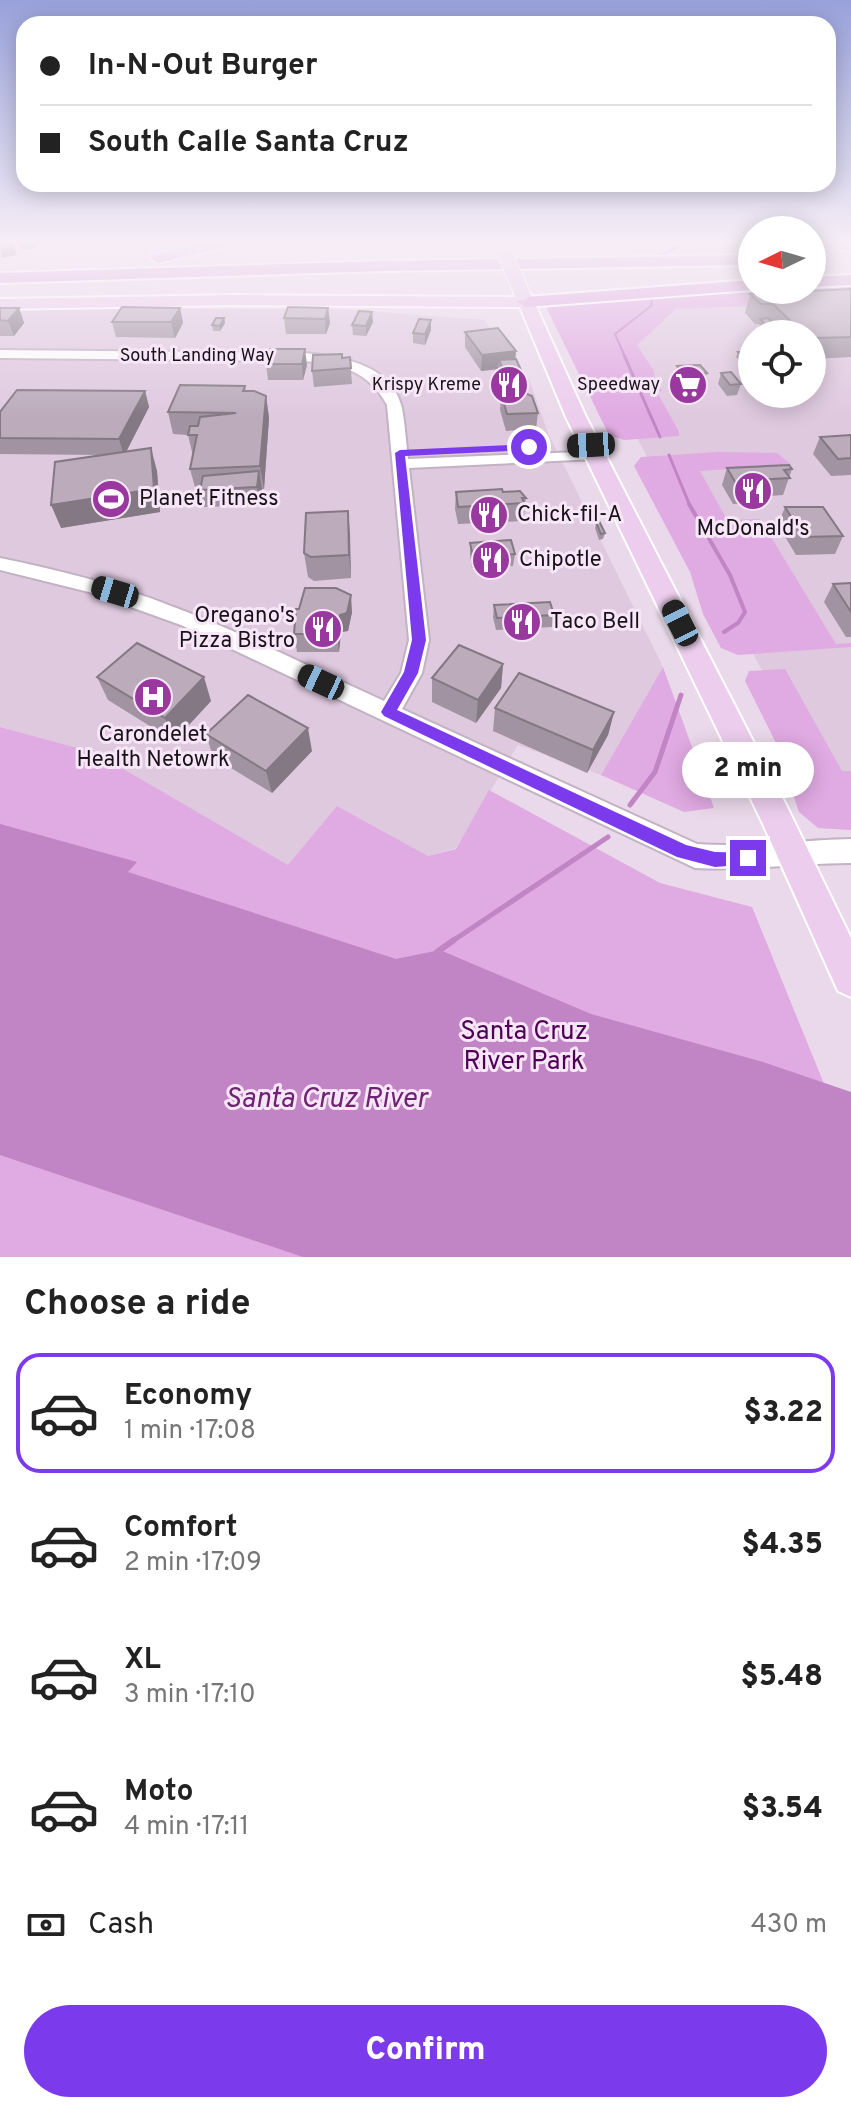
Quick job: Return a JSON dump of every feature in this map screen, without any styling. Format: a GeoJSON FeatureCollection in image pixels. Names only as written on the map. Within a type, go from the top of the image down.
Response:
{"type":"FeatureCollection","features":[{"type":"Feature","properties":{"kind":"main road"},"geometry":{"type":"LineString","coordinates":[[0,304],[424,299]]}},
{"type":"Feature","properties":{"kind":"main road"},"geometry":{"type":"LineString","coordinates":[[524,299],[593,450],[851,978]]}},
{"type":"Feature","properties":{"kind":"street","name":"South Landing Way"},"geometry":{"type":"LineString","coordinates":[[0,354],[303,357],[334,360],[359,368],[381,382],[394,405],[419,640],[411,673],[389,712]]}},
{"type":"Feature","properties":{"kind":"street"},"geometry":{"type":"LineString","coordinates":[[400,459],[593,450]]}},
{"type":"Feature","properties":{"kind":"street"},"geometry":{"type":"LineString","coordinates":[[0,564],[62,576],[130,596],[389,712],[695,856],[739,859],[792,852],[851,851]]}},
{"type":"Feature","properties":{"kind":"shaded area"},"geometry":{"type":"Polygon","coordinates":[[[826,299],[851,299],[851,806],[835,806],[572,317],[738,304],[826,304],[826,299]]]}},
{"type":"Feature","properties":{"kind":"shaded area"},"geometry":{"type":"Polygon","coordinates":[[[0,310],[354,310],[484,320],[529,379],[548,433],[663,667],[601,775],[518,745],[456,848],[428,856],[337,806],[288,866],[96,753],[0,727],[0,310]]]}},
{"type":"Feature","properties":{"kind":"green space"},"geometry":{"type":"Polygon","coordinates":[[[628,299],[738,299],[738,304],[801,304],[676,309],[637,345],[654,371],[655,380],[662,391],[657,392],[679,436],[624,440],[609,435],[547,309],[551,304],[628,299]]]}},
{"type":"Feature","properties":{"kind":"green space"},"geometry":{"type":"Polygon","coordinates":[[[826,299],[851,299],[851,302],[826,303],[826,299]]]}},
{"type":"Feature","properties":{"kind":"green space"},"geometry":{"type":"Polygon","coordinates":[[[718,452],[777,453],[792,465],[700,471],[727,520],[760,519],[836,644],[851,643],[851,647],[738,655],[721,648],[703,614],[690,572],[634,466],[641,457],[718,452]]]}},
{"type":"Feature","properties":{"kind":"green space"},"geometry":{"type":"Polygon","coordinates":[[[663,667],[714,808],[684,812],[601,775],[663,667]]]}},
{"type":"Feature","properties":{"kind":"green space"},"geometry":{"type":"Polygon","coordinates":[[[785,669],[842,771],[851,771],[851,830],[818,828],[799,812],[776,743],[745,681],[749,671],[785,669]]]}},
{"type":"Feature","properties":{"kind":"green space","name":"Santa Cruz River"},"geometry":{"type":"Polygon","coordinates":[[[0,727],[96,753],[288,865],[337,806],[428,856],[456,849],[489,790],[660,883],[752,907],[851,1150],[851,1257],[0,1257],[0,727]]]}},
{"type":"Feature","properties":{"kind":"water","name":"Santa Cruz River"},"geometry":{"type":"Polygon","coordinates":[[[0,824],[137,862],[128,872],[396,959],[440,950],[591,1014],[763,1062],[851,1092],[851,1257],[303,1257],[0,1155],[0,824]]]}},
{"type":"Feature","properties":{"kind":"building"},"geometry":{"type":"Polygon","coordinates":[[[826,299],[851,299],[851,337],[826,338],[826,320],[790,320],[773,304],[826,304],[826,299]]]}},
{"type":"Feature","properties":{"kind":"building"},"geometry":{"type":"Polygon","coordinates":[[[122,307],[180,308],[171,322],[112,322],[122,307]]]}},
{"type":"Feature","properties":{"kind":"building"},"geometry":{"type":"Polygon","coordinates":[[[288,307],[328,308],[325,319],[284,318],[288,307]]]}},
{"type":"Feature","properties":{"kind":"building"},"geometry":{"type":"Polygon","coordinates":[[[0,308],[19,308],[8,321],[0,320],[0,308]]]}},
{"type":"Feature","properties":{"kind":"building"},"geometry":{"type":"Polygon","coordinates":[[[359,311],[372,312],[366,326],[352,325],[359,311]]]}},
{"type":"Feature","properties":{"kind":"building"},"geometry":{"type":"Polygon","coordinates":[[[216,318],[224,318],[220,326],[212,325],[216,318]]]}},
{"type":"Feature","properties":{"kind":"building"},"geometry":{"type":"Polygon","coordinates":[[[419,319],[431,320],[425,334],[413,333],[419,319]]]}},
{"type":"Feature","properties":{"kind":"building"},"geometry":{"type":"Polygon","coordinates":[[[498,328],[516,351],[482,355],[465,332],[498,328]]]}},
{"type":"Feature","properties":{"kind":"building"},"geometry":{"type":"Polygon","coordinates":[[[270,349],[305,349],[302,364],[266,364],[270,349]]]}},
{"type":"Feature","properties":{"kind":"building"},"geometry":{"type":"Polygon","coordinates":[[[342,354],[342,358],[350,357],[351,368],[312,371],[313,355],[342,354]]]}},
{"type":"Feature","properties":{"kind":"building"},"geometry":{"type":"Polygon","coordinates":[[[516,359],[525,379],[508,382],[499,360],[516,359]]]}},
{"type":"Feature","properties":{"kind":"building"},"geometry":{"type":"Polygon","coordinates":[[[700,365],[707,373],[683,374],[677,366],[700,365]]]}},
{"type":"Feature","properties":{"kind":"building"},"geometry":{"type":"Polygon","coordinates":[[[731,372],[738,384],[730,385],[721,373],[731,372]]]}},
{"type":"Feature","properties":{"kind":"building"},"geometry":{"type":"Polygon","coordinates":[[[180,385],[245,386],[243,391],[266,396],[260,466],[190,469],[197,435],[188,435],[190,426],[198,426],[200,417],[236,413],[168,412],[180,385]]]}},
{"type":"Feature","properties":{"kind":"building"},"geometry":{"type":"Polygon","coordinates":[[[17,390],[145,391],[119,439],[0,438],[0,412],[17,390]]]}},
{"type":"Feature","properties":{"kind":"building"},"geometry":{"type":"Polygon","coordinates":[[[522,392],[532,396],[538,413],[507,414],[501,393],[522,392]]]}},
{"type":"Feature","properties":{"kind":"building"},"geometry":{"type":"Polygon","coordinates":[[[851,435],[851,458],[838,459],[820,437],[851,435]]]}},
{"type":"Feature","properties":{"kind":"building"},"geometry":{"type":"Polygon","coordinates":[[[151,448],[154,489],[51,505],[55,462],[151,448]]]}},
{"type":"Feature","properties":{"kind":"building"},"geometry":{"type":"Polygon","coordinates":[[[789,465],[792,469],[784,470],[790,478],[755,480],[759,486],[738,487],[727,468],[789,465]]]}},
{"type":"Feature","properties":{"kind":"building"},"geometry":{"type":"Polygon","coordinates":[[[259,471],[257,487],[200,490],[203,476],[259,471]]]}},
{"type":"Feature","properties":{"kind":"building"},"geometry":{"type":"Polygon","coordinates":[[[502,489],[503,492],[520,491],[526,498],[522,498],[524,503],[458,507],[456,492],[502,489]]]}},
{"type":"Feature","properties":{"kind":"building"},"geometry":{"type":"Polygon","coordinates":[[[785,507],[823,507],[843,536],[804,537],[785,507]]]}},
{"type":"Feature","properties":{"kind":"building"},"geometry":{"type":"Polygon","coordinates":[[[348,511],[349,555],[311,557],[304,553],[306,513],[348,511]]]}},
{"type":"Feature","properties":{"kind":"building"},"geometry":{"type":"Polygon","coordinates":[[[599,521],[605,533],[601,534],[596,522],[599,521]]]}},
{"type":"Feature","properties":{"kind":"building"},"geometry":{"type":"Polygon","coordinates":[[[511,540],[515,554],[473,556],[470,543],[511,540]]]}},
{"type":"Feature","properties":{"kind":"building"},"geometry":{"type":"Polygon","coordinates":[[[851,583],[851,612],[833,584],[851,583]]]}},
{"type":"Feature","properties":{"kind":"building"},"geometry":{"type":"Polygon","coordinates":[[[305,588],[336,588],[351,595],[347,613],[340,615],[337,634],[294,634],[296,609],[299,609],[305,588]]]}},
{"type":"Feature","properties":{"kind":"building"},"geometry":{"type":"Polygon","coordinates":[[[550,602],[554,615],[497,618],[494,605],[550,602]]]}},
{"type":"Feature","properties":{"kind":"building"},"geometry":{"type":"Polygon","coordinates":[[[137,643],[204,677],[165,718],[97,677],[137,643]]]}},
{"type":"Feature","properties":{"kind":"building"},"geometry":{"type":"Polygon","coordinates":[[[459,645],[503,664],[478,700],[432,678],[459,645]]]}},
{"type":"Feature","properties":{"kind":"building"},"geometry":{"type":"Polygon","coordinates":[[[519,673],[614,712],[593,750],[495,708],[519,673]]]}},
{"type":"Feature","properties":{"kind":"building"},"geometry":{"type":"Polygon","coordinates":[[[248,695],[308,728],[266,771],[206,734],[248,695]]]}},
{"type":"Feature","properties":{"kind":"waterway"},"geometry":{"type":"LineString","coordinates":[[625,357],[615,334],[651,306],[652,300]]}},
{"type":"Feature","properties":{"kind":"waterway"},"geometry":{"type":"LineString","coordinates":[[624,355],[660,437]]}},
{"type":"Feature","properties":{"kind":"waterway"},"geometry":{"type":"LineString","coordinates":[[669,455],[690,505]]}},
{"type":"Feature","properties":{"kind":"waterway"},"geometry":{"type":"LineString","coordinates":[[690,505],[730,575],[745,612],[738,623],[724,632]]}},
{"type":"Feature","properties":{"kind":"waterway"},"geometry":{"type":"LineString","coordinates":[[630,805],[655,772],[681,695]]}},
{"type":"Feature","properties":{"kind":"waterway"},"geometry":{"type":"LineString","coordinates":[[451,942],[608,837]]}},
{"type":"Feature","properties":{"kind":"waterway"},"geometry":{"type":"LineString","coordinates":[[437,952],[454,940]]}},
{"type":"Feature","properties":{"kind":"place","name":"Krispy Kreme"},"geometry":{"type":"Point","coordinates":[509,385]}},
{"type":"Feature","properties":{"kind":"place","name":"Speedway"},"geometry":{"type":"Point","coordinates":[688,385]}},
{"type":"Feature","properties":{"kind":"place","name":"McDonald's"},"geometry":{"type":"Point","coordinates":[753,491]}},
{"type":"Feature","properties":{"kind":"place","name":"Planet Fitness"},"geometry":{"type":"Point","coordinates":[111,499]}},
{"type":"Feature","properties":{"kind":"place","name":"Chick-fil-A"},"geometry":{"type":"Point","coordinates":[489,515]}},
{"type":"Feature","properties":{"kind":"place","name":"Chipotle"},"geometry":{"type":"Point","coordinates":[491,560]}},
{"type":"Feature","properties":{"kind":"place","name":"Taco Bell"},"geometry":{"type":"Point","coordinates":[522,622]}},
{"type":"Feature","properties":{"kind":"place","name":"Oregano's Pizza Bistro"},"geometry":{"type":"Point","coordinates":[323,629]}},
{"type":"Feature","properties":{"kind":"place","name":"Carondelet Health Netowrk"},"geometry":{"type":"Point","coordinates":[153,697]}},
{"type":"Feature","properties":{"kind":"route"},"geometry":{"type":"LineString","coordinates":[[529,447],[400,453],[419,640],[411,673],[389,712],[658,841],[695,856],[715,860],[748,858]]}},
{"type":"Feature","properties":{"kind":"park label","name":"Santa Cruz River Park"},"geometry":{"type":"Point","coordinates":[524,1047]}}]}
